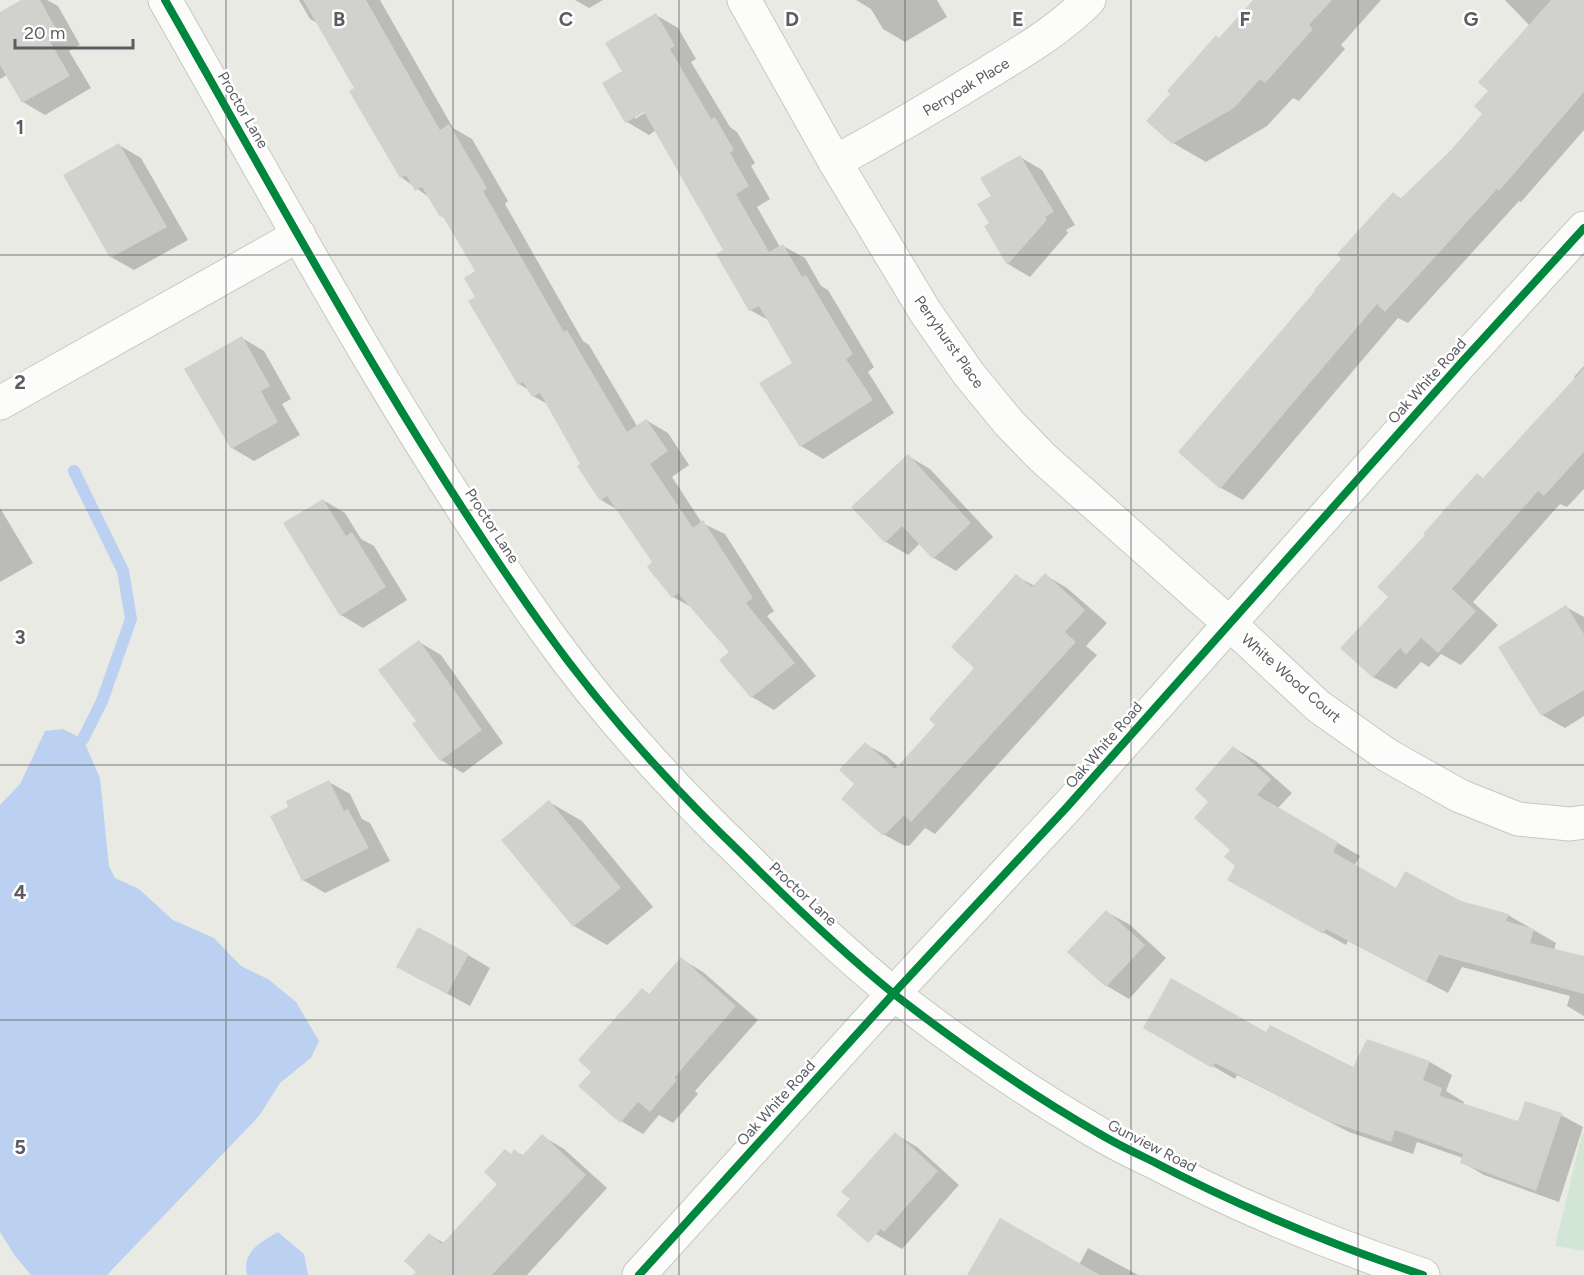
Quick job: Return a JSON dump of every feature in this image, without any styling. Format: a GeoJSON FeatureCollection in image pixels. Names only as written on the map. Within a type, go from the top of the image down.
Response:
{"type":"FeatureCollection","features":[{"type":"Feature","properties":{"kind":"street","name":"Proctor Lane"},"geometry":{"type":"LineString","coordinates":[[165,0],[356,336],[448,484],[544,629],[627,734],[714,827],[810,922],[894,993]]}},
{"type":"Feature","properties":{"kind":"street","name":"Perryhurst Place"},"geometry":{"type":"LineString","coordinates":[[744,0],[836,162],[926,313],[968,373],[1009,423],[1043,458],[1229,623]]}},
{"type":"Feature","properties":{"kind":"street","name":"Perryoak Place"},"geometry":{"type":"LineString","coordinates":[[836,162],[920,115],[1034,46],[1071,18],[1089,0]]}},
{"type":"Feature","properties":{"kind":"street","name":"Oak White Road"},"geometry":{"type":"LineString","coordinates":[[639,1275],[894,993],[1067,807],[1461,363],[1584,228]]}},
{"type":"Feature","properties":{"kind":"street"},"geometry":{"type":"LineString","coordinates":[[0,403],[299,235]]}},
{"type":"Feature","properties":{"kind":"street","name":"White Wood Court"},"geometry":{"type":"LineString","coordinates":[[1229,623],[1318,706],[1387,755],[1460,796],[1518,819],[1570,824],[1584,822]]}},
{"type":"Feature","properties":{"kind":"street","name":"Gunview Road"},"geometry":{"type":"LineString","coordinates":[[894,993],[996,1069],[1095,1132],[1188,1180],[1282,1223],[1423,1275]]}},
{"type":"Feature","properties":{"kind":"green space"},"geometry":{"type":"Polygon","coordinates":[[[1584,1132],[1584,1251],[1555,1246],[1584,1132]]]}},
{"type":"Feature","properties":{"kind":"water"},"geometry":{"type":"Polygon","coordinates":[[[63,729],[83,739],[100,778],[109,866],[115,878],[139,889],[173,920],[214,938],[241,966],[268,979],[296,1002],[319,1041],[311,1058],[280,1083],[259,1116],[107,1275],[31,1275],[15,1256],[0,1232],[0,805],[20,784],[45,731],[63,729]]]}},
{"type":"Feature","properties":{"kind":"water"},"geometry":{"type":"Polygon","coordinates":[[[278,1232],[304,1254],[308,1275],[247,1275],[247,1260],[254,1248],[278,1232]]]}},
{"type":"Feature","properties":{"kind":"building"},"geometry":{"type":"Polygon","coordinates":[[[21,0],[40,0],[58,32],[48,38],[70,76],[22,103],[0,65],[0,12],[21,0]]]}},
{"type":"Feature","properties":{"kind":"building"},"geometry":{"type":"Polygon","coordinates":[[[303,0],[366,0],[440,130],[449,124],[487,188],[483,191],[564,332],[567,330],[627,432],[646,419],[668,451],[650,464],[693,528],[703,520],[753,598],[746,603],[795,663],[751,698],[719,660],[729,652],[678,593],[672,598],[647,567],[652,562],[607,496],[600,501],[577,466],[580,464],[540,393],[532,397],[523,382],[518,385],[468,301],[475,297],[464,278],[475,271],[442,215],[440,217],[422,187],[415,191],[406,175],[400,178],[349,91],[354,88],[303,0]]]}},
{"type":"Feature","properties":{"kind":"building"},"geometry":{"type":"Polygon","coordinates":[[[1253,0],[1332,0],[1309,25],[1313,29],[1265,83],[1260,79],[1234,108],[1172,144],[1146,121],[1170,94],[1167,91],[1216,35],[1219,38],[1253,0]]]}},
{"type":"Feature","properties":{"kind":"building"},"geometry":{"type":"Polygon","coordinates":[[[1551,0],[1584,0],[1584,92],[1499,191],[1497,189],[1385,312],[1377,304],[1220,489],[1178,452],[1341,259],[1337,254],[1393,192],[1400,199],[1451,150],[1482,114],[1474,106],[1488,91],[1478,82],[1551,0]]]}},
{"type":"Feature","properties":{"kind":"building"},"geometry":{"type":"Polygon","coordinates":[[[656,13],[675,46],[670,49],[711,119],[715,117],[734,150],[730,153],[749,186],[736,194],[769,252],[783,244],[802,277],[806,275],[853,354],[846,359],[873,400],[800,447],[759,383],[792,363],[759,306],[749,311],[716,254],[723,250],[644,112],[625,123],[602,83],[622,71],[605,43],[656,13]]]}},
{"type":"Feature","properties":{"kind":"building"},"geometry":{"type":"Polygon","coordinates":[[[119,143],[167,227],[110,258],[63,175],[119,143]]]}},
{"type":"Feature","properties":{"kind":"building"},"geometry":{"type":"Polygon","coordinates":[[[1020,155],[1054,212],[1045,217],[1047,220],[1007,265],[984,226],[989,223],[977,204],[991,196],[980,178],[1020,155]]]}},
{"type":"Feature","properties":{"kind":"building"},"geometry":{"type":"Polygon","coordinates":[[[242,336],[270,386],[261,391],[278,422],[231,449],[184,369],[242,336]]]}},
{"type":"Feature","properties":{"kind":"building"},"geometry":{"type":"Polygon","coordinates":[[[1584,368],[1584,452],[1544,496],[1538,491],[1452,589],[1476,611],[1438,653],[1421,638],[1406,655],[1400,648],[1373,678],[1340,648],[1388,597],[1377,587],[1477,473],[1483,478],[1584,368]]]}},
{"type":"Feature","properties":{"kind":"building"},"geometry":{"type":"Polygon","coordinates":[[[908,454],[971,523],[933,559],[902,526],[885,543],[851,507],[908,454]]]}},
{"type":"Feature","properties":{"kind":"building"},"geometry":{"type":"Polygon","coordinates":[[[323,499],[346,536],[352,532],[386,587],[340,616],[283,523],[323,499]]]}},
{"type":"Feature","properties":{"kind":"building"},"geometry":{"type":"Polygon","coordinates":[[[1045,573],[1085,610],[1065,632],[1076,642],[911,822],[904,815],[886,834],[882,835],[841,799],[854,784],[839,770],[865,742],[895,769],[935,725],[929,719],[974,668],[951,647],[1016,574],[1032,587],[1045,573]]]}},
{"type":"Feature","properties":{"kind":"building"},"geometry":{"type":"Polygon","coordinates":[[[1566,605],[1584,634],[1584,690],[1541,716],[1498,647],[1566,605]]]}},
{"type":"Feature","properties":{"kind":"building"},"geometry":{"type":"Polygon","coordinates":[[[419,640],[482,730],[440,761],[412,724],[416,721],[378,670],[419,640]]]}},
{"type":"Feature","properties":{"kind":"building"},"geometry":{"type":"Polygon","coordinates":[[[1233,746],[1271,779],[1257,795],[1338,842],[1333,852],[1396,888],[1405,871],[1461,901],[1509,914],[1506,921],[1534,929],[1530,943],[1584,956],[1584,994],[1439,955],[1426,982],[1326,929],[1323,934],[1227,880],[1235,866],[1224,857],[1230,850],[1194,818],[1208,802],[1195,789],[1233,746]]]}},
{"type":"Feature","properties":{"kind":"building"},"geometry":{"type":"Polygon","coordinates":[[[329,780],[344,811],[348,809],[369,848],[302,881],[270,816],[288,807],[286,801],[329,780]]]}},
{"type":"Feature","properties":{"kind":"building"},"geometry":{"type":"Polygon","coordinates":[[[549,800],[621,888],[573,927],[501,840],[549,800]]]}},
{"type":"Feature","properties":{"kind":"building"},"geometry":{"type":"Polygon","coordinates":[[[1106,910],[1145,945],[1106,987],[1067,952],[1106,910]]]}},
{"type":"Feature","properties":{"kind":"building"},"geometry":{"type":"Polygon","coordinates":[[[418,927],[469,954],[447,994],[396,967],[418,927]]]}},
{"type":"Feature","properties":{"kind":"building"},"geometry":{"type":"Polygon","coordinates":[[[681,957],[736,1006],[674,1078],[677,1080],[650,1112],[638,1102],[620,1123],[578,1086],[591,1072],[578,1060],[642,988],[649,994],[681,957]]]}},
{"type":"Feature","properties":{"kind":"building"},"geometry":{"type":"Polygon","coordinates":[[[1171,978],[1266,1032],[1270,1025],[1353,1067],[1367,1039],[1430,1061],[1423,1080],[1442,1088],[1440,1096],[1518,1121],[1525,1101],[1562,1113],[1536,1191],[1460,1163],[1463,1154],[1395,1130],[1391,1142],[1325,1120],[1215,1063],[1212,1068],[1143,1028],[1171,978]]]}},
{"type":"Feature","properties":{"kind":"building"},"geometry":{"type":"Polygon","coordinates":[[[895,1132],[938,1171],[884,1232],[881,1229],[868,1243],[836,1215],[850,1199],[841,1192],[895,1132]]]}},
{"type":"Feature","properties":{"kind":"building"},"geometry":{"type":"Polygon","coordinates":[[[542,1134],[586,1175],[492,1275],[413,1275],[416,1272],[404,1261],[429,1233],[442,1244],[497,1184],[484,1172],[505,1149],[511,1154],[514,1149],[522,1156],[542,1134]]]}},
{"type":"Feature","properties":{"kind":"building"},"geometry":{"type":"Polygon","coordinates":[[[1000,1218],[1100,1275],[967,1275],[1000,1218]]]}},
{"type":"Feature","properties":{"kind":"waterway"},"geometry":{"type":"LineString","coordinates":[[74,471],[123,571],[131,619],[102,701],[83,739]]}},
{"type":"Feature","properties":{"kind":"cycle path"},"geometry":{"type":"LineString","coordinates":[[165,0],[346,318],[441,475],[491,552],[565,658],[589,688],[638,746],[717,829],[874,978],[966,1048],[1067,1115],[1114,1142],[1250,1208],[1319,1237],[1423,1275]]}},
{"type":"Feature","properties":{"kind":"cycle path"},"geometry":{"type":"LineString","coordinates":[[639,1275],[894,993],[1067,807],[1461,363],[1584,228]]}}]}
